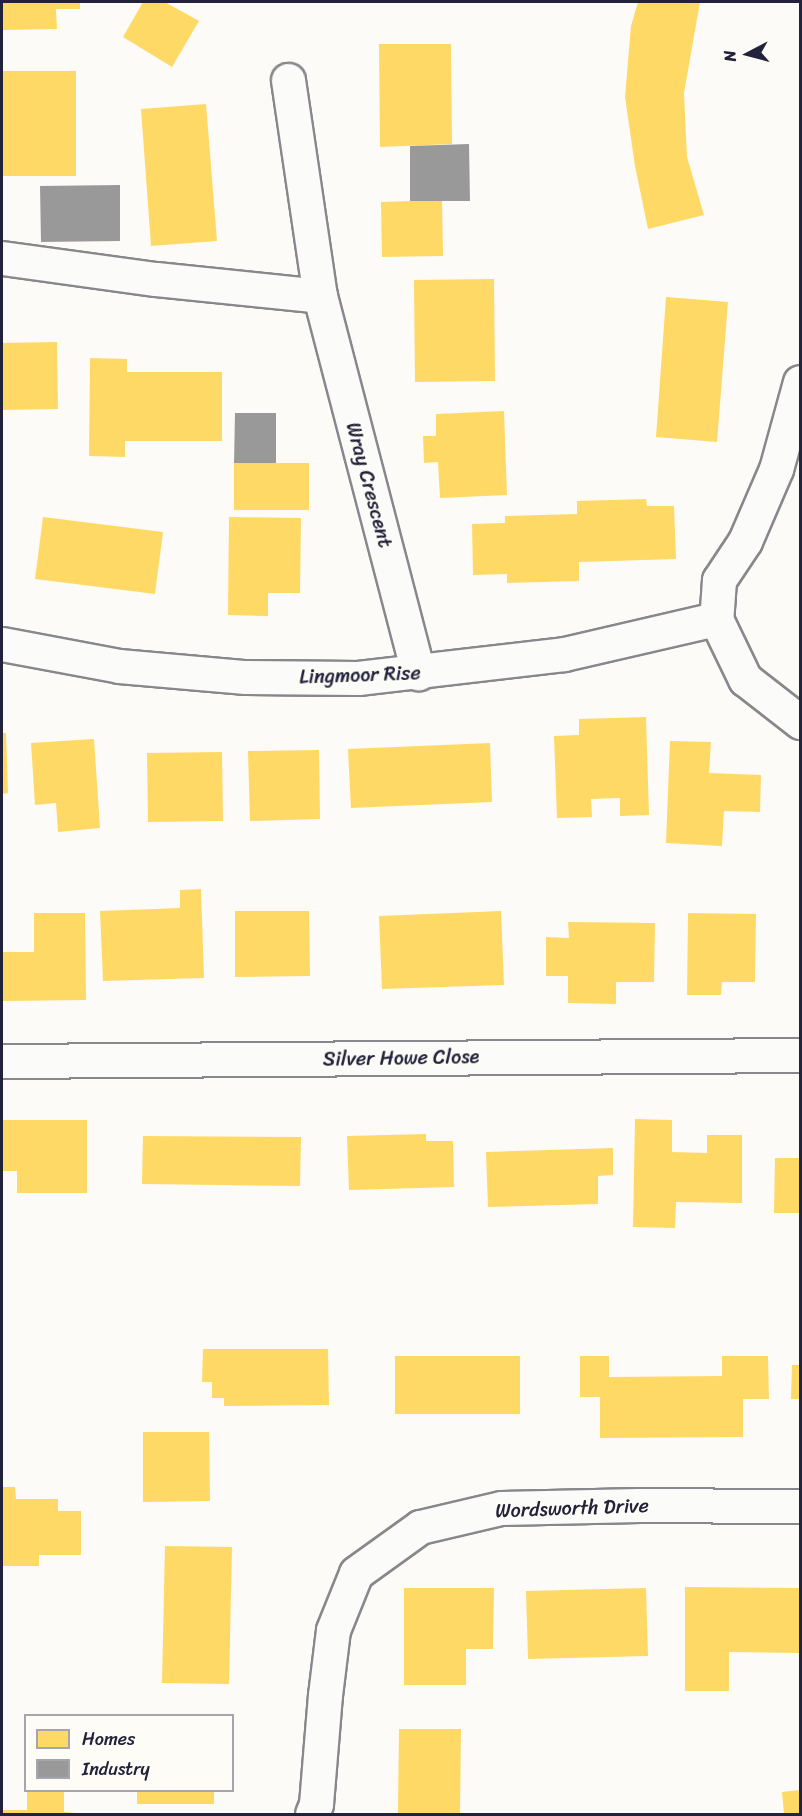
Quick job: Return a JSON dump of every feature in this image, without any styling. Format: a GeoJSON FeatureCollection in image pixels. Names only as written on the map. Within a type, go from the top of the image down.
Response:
{"type":"FeatureCollection","features":[{"type":"Feature","properties":{"kind":"street","name":"Wray Crescent"},"geometry":{"type":"LineString","coordinates":[[288,80],[320,296],[418,673]]}},
{"type":"Feature","properties":{"kind":"street"},"geometry":{"type":"LineString","coordinates":[[2,258],[156,279],[320,296]]}},
{"type":"Feature","properties":{"kind":"street"},"geometry":{"type":"LineString","coordinates":[[801,382],[788,470],[719,580],[717,620],[745,678],[801,722]]}},
{"type":"Feature","properties":{"kind":"street","name":"Lingmoor Rise"},"geometry":{"type":"LineString","coordinates":[[2,644],[119,666],[246,677],[357,678],[418,673],[564,654],[717,620]]}},
{"type":"Feature","properties":{"kind":"street","name":"Silver Howe Close"},"geometry":{"type":"LineString","coordinates":[[2,1061],[801,1055]]}},
{"type":"Feature","properties":{"kind":"street","name":"Wordsworth Drive"},"geometry":{"type":"LineString","coordinates":[[312,1815],[316,1804],[333,1630],[356,1573],[420,1527],[501,1508],[639,1505],[801,1506]]}},
{"type":"Feature","properties":{"kind":"building: Homes"},"geometry":{"type":"Polygon","coordinates":[[[2,2],[80,2],[80,9],[56,9],[57,29],[2,30],[2,2]]]}},
{"type":"Feature","properties":{"kind":"building: Homes"},"geometry":{"type":"Polygon","coordinates":[[[143,2],[165,2],[199,21],[172,67],[123,37],[143,2]]]}},
{"type":"Feature","properties":{"kind":"building: Homes"},"geometry":{"type":"Polygon","coordinates":[[[638,2],[700,2],[684,93],[687,157],[704,215],[648,229],[635,166],[625,97],[631,26],[638,2]]]}},
{"type":"Feature","properties":{"kind":"building: Homes"},"geometry":{"type":"Polygon","coordinates":[[[379,44],[451,44],[452,144],[380,147],[379,44]]]}},
{"type":"Feature","properties":{"kind":"building: Homes"},"geometry":{"type":"Polygon","coordinates":[[[2,71],[76,71],[76,176],[2,176],[2,71]]]}},
{"type":"Feature","properties":{"kind":"building: Homes"},"geometry":{"type":"Polygon","coordinates":[[[206,104],[217,241],[151,246],[141,109],[206,104]]]}},
{"type":"Feature","properties":{"kind":"building: Homes"},"geometry":{"type":"Polygon","coordinates":[[[442,200],[443,256],[382,257],[381,202],[442,200]]]}},
{"type":"Feature","properties":{"kind":"building: Homes"},"geometry":{"type":"Polygon","coordinates":[[[494,279],[495,381],[415,382],[414,280],[494,279]]]}},
{"type":"Feature","properties":{"kind":"building: Homes"},"geometry":{"type":"Polygon","coordinates":[[[666,297],[728,302],[717,442],[656,437],[666,297]]]}},
{"type":"Feature","properties":{"kind":"building: Homes"},"geometry":{"type":"Polygon","coordinates":[[[57,342],[58,409],[2,410],[2,343],[57,342]]]}},
{"type":"Feature","properties":{"kind":"building: Homes"},"geometry":{"type":"Polygon","coordinates":[[[90,358],[127,359],[127,372],[222,372],[222,441],[125,441],[125,457],[89,456],[90,358]]]}},
{"type":"Feature","properties":{"kind":"building: Homes"},"geometry":{"type":"Polygon","coordinates":[[[504,411],[507,495],[440,498],[438,462],[424,463],[423,436],[436,436],[436,414],[504,411]]]}},
{"type":"Feature","properties":{"kind":"building: Homes"},"geometry":{"type":"Polygon","coordinates":[[[234,463],[309,463],[309,510],[234,510],[234,463]]]}},
{"type":"Feature","properties":{"kind":"building: Homes"},"geometry":{"type":"Polygon","coordinates":[[[646,499],[647,506],[674,506],[676,559],[579,562],[579,581],[507,583],[507,574],[473,575],[472,524],[505,523],[505,516],[577,514],[577,501],[646,499]]]}},
{"type":"Feature","properties":{"kind":"building: Homes"},"geometry":{"type":"Polygon","coordinates":[[[43,517],[163,532],[155,594],[35,579],[43,517]]]}},
{"type":"Feature","properties":{"kind":"building: Homes"},"geometry":{"type":"Polygon","coordinates":[[[229,517],[301,518],[300,593],[268,593],[268,616],[228,615],[229,517]]]}},
{"type":"Feature","properties":{"kind":"building: Homes"},"geometry":{"type":"Polygon","coordinates":[[[646,717],[649,815],[620,816],[620,798],[591,799],[592,817],[557,818],[554,736],[579,735],[579,719],[646,717]]]}},
{"type":"Feature","properties":{"kind":"building: Homes"},"geometry":{"type":"Polygon","coordinates":[[[2,733],[6,733],[8,793],[2,794],[2,733]]]}},
{"type":"Feature","properties":{"kind":"building: Homes"},"geometry":{"type":"Polygon","coordinates":[[[94,739],[100,828],[58,832],[56,803],[35,805],[31,743],[94,739]]]}},
{"type":"Feature","properties":{"kind":"building: Homes"},"geometry":{"type":"Polygon","coordinates":[[[670,741],[711,742],[709,773],[761,775],[760,812],[724,811],[722,846],[666,843],[670,741]]]}},
{"type":"Feature","properties":{"kind":"building: Homes"},"geometry":{"type":"Polygon","coordinates":[[[490,743],[492,802],[351,808],[348,749],[490,743]]]}},
{"type":"Feature","properties":{"kind":"building: Homes"},"geometry":{"type":"Polygon","coordinates":[[[319,750],[320,819],[250,821],[248,751],[319,750]]]}},
{"type":"Feature","properties":{"kind":"building: Homes"},"geometry":{"type":"Polygon","coordinates":[[[222,752],[223,821],[148,822],[147,753],[222,752]]]}},
{"type":"Feature","properties":{"kind":"building: Homes"},"geometry":{"type":"Polygon","coordinates":[[[201,889],[204,978],[103,981],[100,911],[180,908],[180,890],[201,889]]]}},
{"type":"Feature","properties":{"kind":"building: Homes"},"geometry":{"type":"Polygon","coordinates":[[[235,911],[309,911],[310,976],[235,977],[235,911]]]}},
{"type":"Feature","properties":{"kind":"building: Homes"},"geometry":{"type":"Polygon","coordinates":[[[501,911],[504,985],[382,989],[379,916],[501,911]]]}},
{"type":"Feature","properties":{"kind":"building: Homes"},"geometry":{"type":"Polygon","coordinates":[[[34,913],[85,913],[86,1000],[2,1001],[2,952],[34,952],[34,913]]]}},
{"type":"Feature","properties":{"kind":"building: Homes"},"geometry":{"type":"Polygon","coordinates":[[[688,913],[756,914],[755,982],[722,982],[721,995],[687,995],[688,913]]]}},
{"type":"Feature","properties":{"kind":"building: Homes"},"geometry":{"type":"Polygon","coordinates":[[[568,922],[655,923],[654,982],[616,982],[616,1004],[568,1003],[568,976],[546,976],[546,937],[569,938],[568,922]]]}},
{"type":"Feature","properties":{"kind":"building: Homes"},"geometry":{"type":"Polygon","coordinates":[[[635,1119],[672,1120],[672,1152],[707,1153],[707,1135],[742,1135],[742,1203],[676,1202],[675,1228],[633,1227],[635,1119]]]}},
{"type":"Feature","properties":{"kind":"building: Homes"},"geometry":{"type":"Polygon","coordinates":[[[2,1120],[87,1120],[87,1193],[17,1193],[17,1171],[2,1171],[2,1120]]]}},
{"type":"Feature","properties":{"kind":"building: Homes"},"geometry":{"type":"Polygon","coordinates":[[[426,1134],[426,1141],[453,1141],[454,1187],[349,1190],[347,1136],[426,1134]]]}},
{"type":"Feature","properties":{"kind":"building: Homes"},"geometry":{"type":"Polygon","coordinates":[[[143,1136],[301,1137],[300,1186],[142,1184],[143,1136]]]}},
{"type":"Feature","properties":{"kind":"building: Homes"},"geometry":{"type":"Polygon","coordinates":[[[613,1148],[613,1175],[598,1176],[598,1204],[488,1207],[486,1152],[613,1148]]]}},
{"type":"Feature","properties":{"kind":"building: Homes"},"geometry":{"type":"Polygon","coordinates":[[[775,1158],[800,1158],[800,1213],[774,1213],[775,1158]]]}},
{"type":"Feature","properties":{"kind":"building: Homes"},"geometry":{"type":"Polygon","coordinates":[[[203,1349],[328,1349],[329,1405],[224,1406],[224,1398],[212,1398],[212,1382],[202,1382],[203,1349]]]}},
{"type":"Feature","properties":{"kind":"building: Homes"},"geometry":{"type":"Polygon","coordinates":[[[395,1356],[520,1356],[520,1414],[395,1414],[395,1356]]]}},
{"type":"Feature","properties":{"kind":"building: Homes"},"geometry":{"type":"Polygon","coordinates":[[[580,1356],[609,1356],[609,1377],[722,1376],[722,1356],[768,1356],[769,1399],[743,1399],[743,1437],[600,1438],[600,1397],[580,1397],[580,1356]]]}},
{"type":"Feature","properties":{"kind":"building: Homes"},"geometry":{"type":"Polygon","coordinates":[[[792,1365],[800,1365],[800,1399],[791,1399],[792,1365]]]}},
{"type":"Feature","properties":{"kind":"building: Homes"},"geometry":{"type":"Polygon","coordinates":[[[143,1432],[209,1432],[210,1501],[143,1502],[143,1432]]]}},
{"type":"Feature","properties":{"kind":"building: Homes"},"geometry":{"type":"Polygon","coordinates":[[[2,1487],[15,1487],[16,1499],[58,1499],[58,1511],[81,1511],[81,1555],[39,1555],[39,1566],[2,1566],[2,1487]]]}},
{"type":"Feature","properties":{"kind":"building: Homes"},"geometry":{"type":"Polygon","coordinates":[[[165,1546],[232,1547],[229,1684],[162,1683],[165,1546]]]}},
{"type":"Feature","properties":{"kind":"building: Homes"},"geometry":{"type":"Polygon","coordinates":[[[685,1587],[800,1588],[800,1653],[729,1652],[729,1691],[685,1691],[685,1587]]]}},
{"type":"Feature","properties":{"kind":"building: Homes"},"geometry":{"type":"Polygon","coordinates":[[[404,1588],[494,1588],[493,1649],[466,1649],[466,1685],[404,1685],[404,1588]]]}},
{"type":"Feature","properties":{"kind":"building: Homes"},"geometry":{"type":"Polygon","coordinates":[[[646,1588],[648,1656],[528,1659],[526,1591],[646,1588]]]}},
{"type":"Feature","properties":{"kind":"building: Homes"},"geometry":{"type":"Polygon","coordinates":[[[399,1729],[461,1729],[460,1814],[398,1814],[399,1729]]]}},
{"type":"Feature","properties":{"kind":"building: Homes"},"geometry":{"type":"Polygon","coordinates":[[[800,1790],[800,1814],[784,1814],[782,1792],[800,1790]]]}},
{"type":"Feature","properties":{"kind":"building: Homes"},"geometry":{"type":"Polygon","coordinates":[[[27,1792],[64,1792],[64,1812],[89,1814],[2,1814],[2,1810],[27,1810],[27,1792]]]}},
{"type":"Feature","properties":{"kind":"building: Homes"},"geometry":{"type":"Polygon","coordinates":[[[137,1792],[214,1792],[214,1804],[137,1804],[137,1792]]]}},
{"type":"Feature","properties":{"kind":"building: Industry"},"geometry":{"type":"Polygon","coordinates":[[[469,144],[470,201],[410,201],[410,146],[469,144]]]}},
{"type":"Feature","properties":{"kind":"building: Industry"},"geometry":{"type":"Polygon","coordinates":[[[120,185],[120,241],[41,242],[40,186],[120,185]]]}},
{"type":"Feature","properties":{"kind":"building: Industry"},"geometry":{"type":"Polygon","coordinates":[[[235,413],[276,413],[276,463],[234,463],[235,413]]]}}]}
